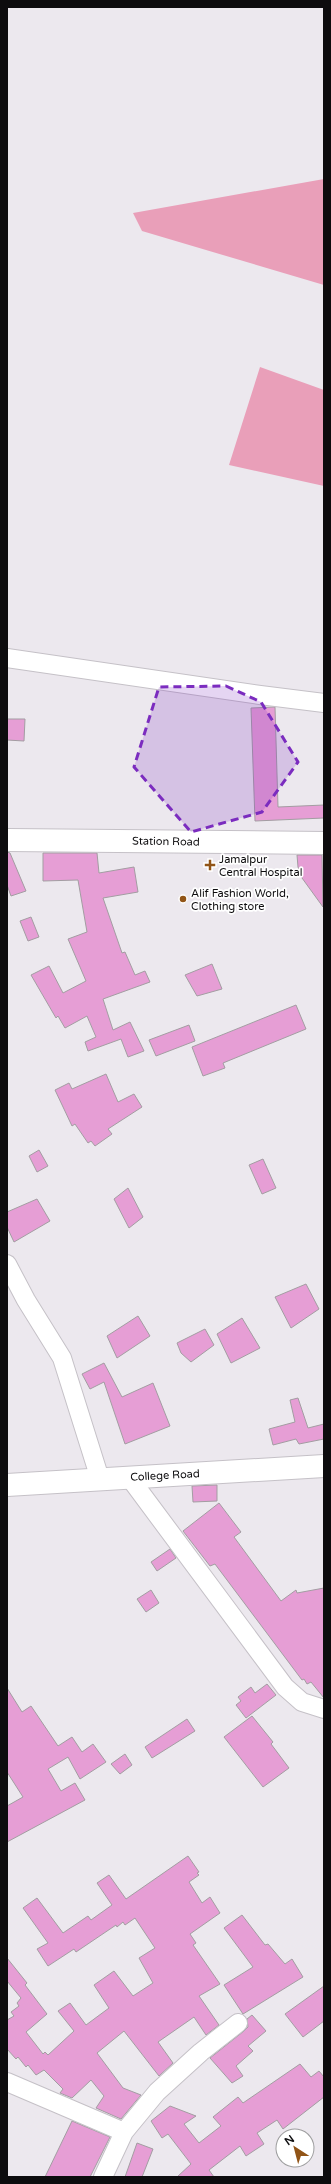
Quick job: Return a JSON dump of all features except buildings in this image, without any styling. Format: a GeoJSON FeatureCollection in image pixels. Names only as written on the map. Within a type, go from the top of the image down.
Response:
{"type":"FeatureCollection","features":[{"type":"Feature","properties":{"kind":"main road","name":"Station Road"},"geometry":{"type":"LineString","coordinates":[[7,840],[324,843]]}},
{"type":"Feature","properties":{"kind":"main road","name":"College Road"},"geometry":{"type":"LineString","coordinates":[[7,1485],[324,1466]]}},
{"type":"Feature","properties":{"kind":"street"},"geometry":{"type":"LineString","coordinates":[[7,658],[324,703]]}},
{"type":"Feature","properties":{"kind":"street"},"geometry":{"type":"LineString","coordinates":[[7,1264],[26,1300],[62,1358],[100,1479]]}},
{"type":"Feature","properties":{"kind":"street"},"geometry":{"type":"LineString","coordinates":[[129,1477],[285,1687],[302,1702],[324,1710]]}},
{"type":"Feature","properties":{"kind":"street"},"geometry":{"type":"LineString","coordinates":[[103,2177],[124,2132],[158,2092],[200,2052],[238,2023]]}},
{"type":"Feature","properties":{"kind":"street"},"geometry":{"type":"LineString","coordinates":[[7,2082],[124,2132]]}},
{"type":"Feature","properties":{"kind":"highlighted area"},"geometry":{"type":"Polygon","coordinates":[[[226,686],[261,702],[298,762],[262,812],[191,832],[134,767],[159,687],[226,686]]]}},
{"type":"Feature","properties":{"kind":"shaded area"},"geometry":{"type":"Polygon","coordinates":[[[324,179],[324,285],[142,231],[133,213],[324,179]]]}},
{"type":"Feature","properties":{"kind":"shaded area"},"geometry":{"type":"Polygon","coordinates":[[[260,367],[324,390],[324,486],[229,465],[260,367]]]}},
{"type":"Feature","properties":{"kind":"place","name":"Jamalpur Central Hospital"},"geometry":{"type":"Point","coordinates":[210,865]}},
{"type":"Feature","properties":{"kind":"place","name":"Alif Fashion World, Clothing store"},"geometry":{"type":"Point","coordinates":[183,899]}}]}
